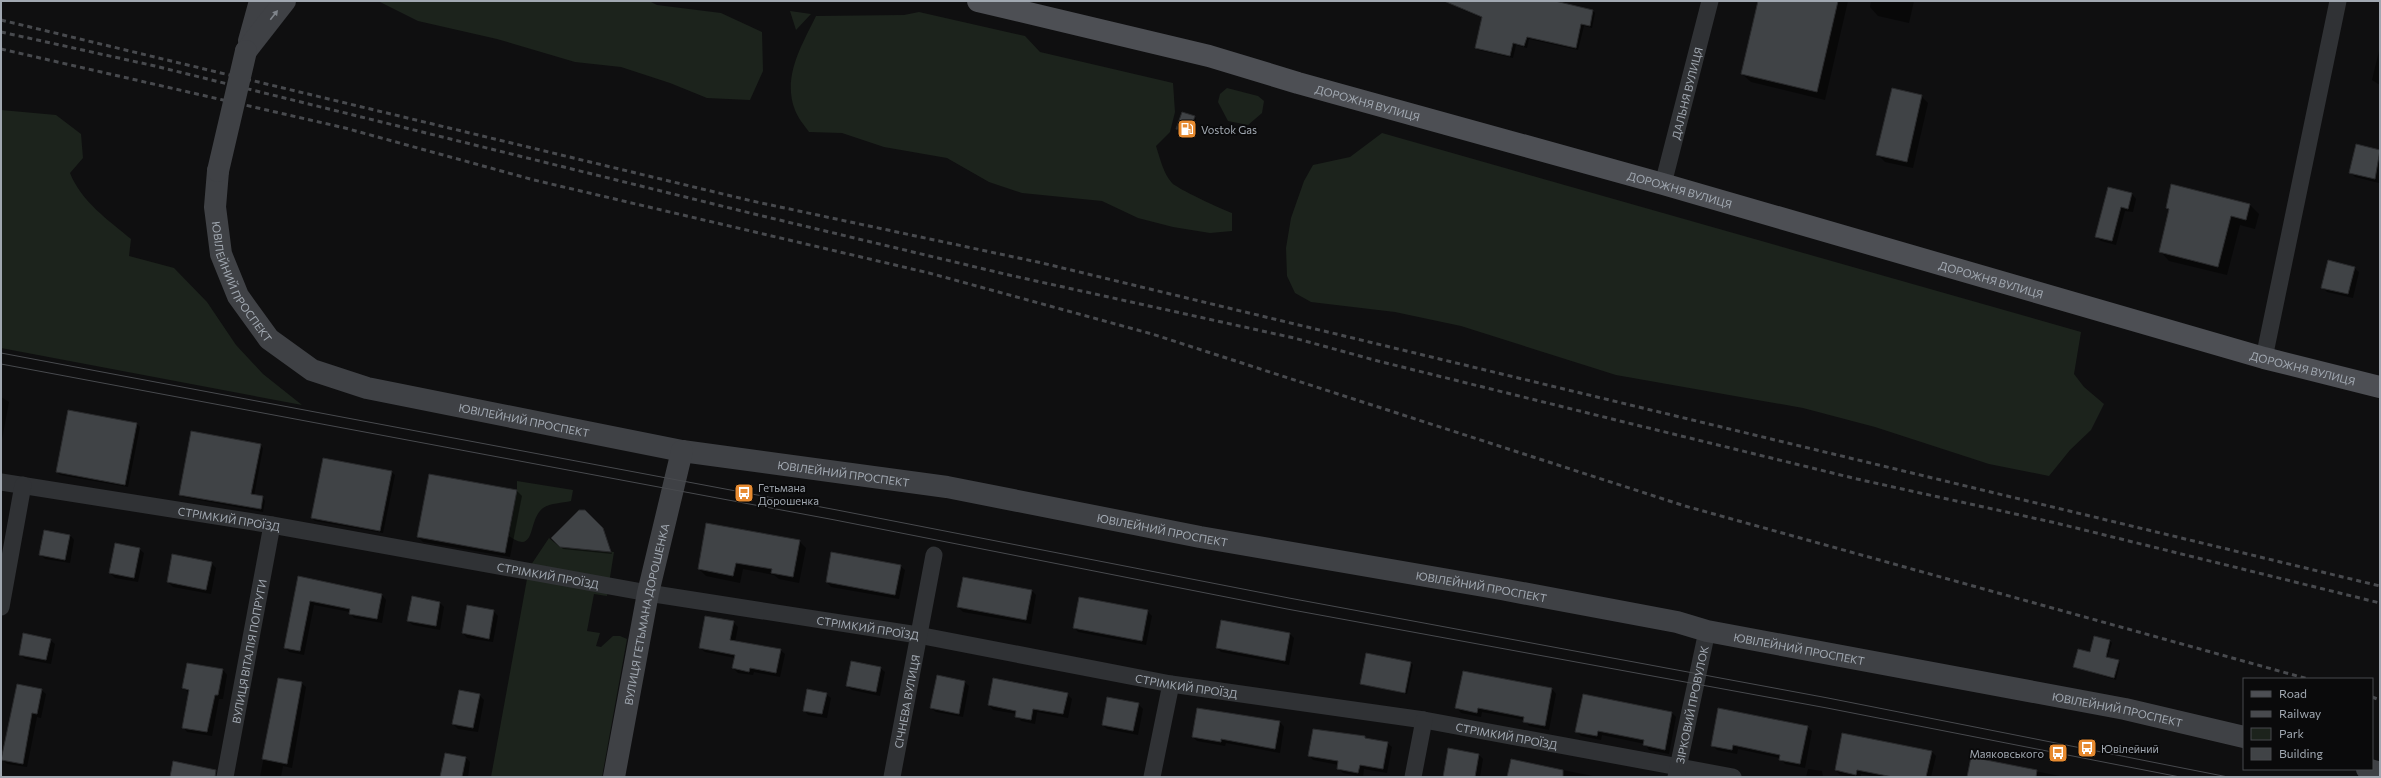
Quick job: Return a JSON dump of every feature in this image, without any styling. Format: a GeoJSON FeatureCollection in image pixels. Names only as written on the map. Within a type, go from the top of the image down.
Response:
{"type":"FeatureCollection","features":[{"type":"Feature","properties":{"kind":"main road","name":"ЮВІЛЕЙНИЙ ПРОСПЕКТ"},"geometry":{"type":"LineString","coordinates":[[260,1],[246,52],[218,171],[215,207],[221,254],[238,296],[269,339],[312,370],[367,388],[682,452],[947,487],[1200,537],[1501,589],[1677,622],[1707,631],[2125,709],[2243,737]]}},
{"type":"Feature","properties":{"kind":"main road"},"geometry":{"type":"LineString","coordinates":[[246,52],[285,1]]}},
{"type":"Feature","properties":{"kind":"main road","name":"ДОРОЖНЯ ВУЛИЦЯ"},"geometry":{"type":"LineString","coordinates":[[978,1],[1210,56],[1298,83],[1663,184],[2264,358],[2380,387]]}},
{"type":"Feature","properties":{"kind":"main road","name":"ВУЛИЦЯ ГЕТЬМАНА ДОРОШЕНКА"},"geometry":{"type":"LineString","coordinates":[[614,777],[648,593],[682,452]]}},
{"type":"Feature","properties":{"kind":"main road"},"geometry":{"type":"LineString","coordinates":[[2370,770],[2380,773]]}},
{"type":"Feature","properties":{"kind":"street","name":"ДАЛЬНЯ ВУЛИЦЯ"},"geometry":{"type":"LineString","coordinates":[[1663,184],[1710,1]]}},
{"type":"Feature","properties":{"kind":"street"},"geometry":{"type":"LineString","coordinates":[[2264,358],[2338,1]]}},
{"type":"Feature","properties":{"kind":"street","name":"СТРІМКИЙ ПРОЇЗД"},"geometry":{"type":"LineString","coordinates":[[1,482],[272,525],[648,593],[918,635],[1171,684],[1424,720],[1677,772],[1734,777]]}},
{"type":"Feature","properties":{"kind":"street"},"geometry":{"type":"LineString","coordinates":[[1,606],[22,485]]}},
{"type":"Feature","properties":{"kind":"street","name":"ВУЛИЦЯ ВІТАЛІЯ ПОПРУГИ"},"geometry":{"type":"LineString","coordinates":[[225,777],[272,525]]}},
{"type":"Feature","properties":{"kind":"street","name":"СІЧНЕВА ВУЛИЦЯ"},"geometry":{"type":"LineString","coordinates":[[892,777],[934,555]]}},
{"type":"Feature","properties":{"kind":"street","name":"ЗІРКОВИЙ ПРОВУЛОК"},"geometry":{"type":"LineString","coordinates":[[1677,772],[1707,631]]}},
{"type":"Feature","properties":{"kind":"street"},"geometry":{"type":"LineString","coordinates":[[1152,777],[1171,684]]}},
{"type":"Feature","properties":{"kind":"street"},"geometry":{"type":"LineString","coordinates":[[1413,777],[1424,720]]}},
{"type":"Feature","properties":{"kind":"green space"},"geometry":{"type":"Polygon","coordinates":[[[378,1],[649,1],[657,5],[721,13],[762,32],[763,71],[750,100],[707,98],[670,83],[621,67],[575,62],[497,39],[418,21],[378,1]]]}},
{"type":"Feature","properties":{"kind":"green space"},"geometry":{"type":"Polygon","coordinates":[[[790,11],[811,14],[796,30],[790,11]]]}},
{"type":"Feature","properties":{"kind":"green space"},"geometry":{"type":"Polygon","coordinates":[[[919,12],[1025,36],[1040,52],[1173,83],[1175,112],[1170,132],[1156,146],[1160,160],[1169,179],[1175,186],[1232,213],[1232,231],[1210,233],[1173,227],[1138,218],[1102,201],[1022,193],[989,182],[947,158],[884,147],[842,133],[809,132],[799,119],[795,110],[791,85],[795,62],[816,16],[904,15],[919,12]]]}},
{"type":"Feature","properties":{"kind":"green space"},"geometry":{"type":"Polygon","coordinates":[[[1227,88],[1258,96],[1264,101],[1262,113],[1248,125],[1228,121],[1218,102],[1220,94],[1227,88]]]}},
{"type":"Feature","properties":{"kind":"green space"},"geometry":{"type":"Polygon","coordinates":[[[1,110],[56,115],[81,134],[83,158],[70,173],[75,183],[88,201],[104,217],[131,239],[129,256],[174,268],[207,302],[236,345],[263,374],[302,405],[1,348],[1,110]]]}},
{"type":"Feature","properties":{"kind":"green space"},"geometry":{"type":"Polygon","coordinates":[[[1382,133],[2081,332],[2074,374],[2084,387],[2104,404],[2091,430],[2070,450],[2049,476],[1989,464],[1875,427],[1803,408],[1616,375],[1461,326],[1395,312],[1311,302],[1295,293],[1287,276],[1286,248],[1291,218],[1304,181],[1313,165],[1350,157],[1382,133]]]}},
{"type":"Feature","properties":{"kind":"green space"},"geometry":{"type":"Polygon","coordinates":[[[517,481],[573,490],[571,501],[546,506],[538,513],[528,539],[524,542],[518,541],[509,536],[517,491],[517,481]]]}},
{"type":"Feature","properties":{"kind":"green space"},"geometry":{"type":"Polygon","coordinates":[[[549,538],[560,547],[614,552],[607,596],[594,594],[587,631],[600,633],[596,646],[601,647],[613,636],[620,636],[627,639],[602,777],[491,777],[529,568],[549,538]]]}},
{"type":"Feature","properties":{"kind":"building"},"geometry":{"type":"Polygon","coordinates":[[[1444,1],[1555,1],[1593,10],[1590,26],[1581,24],[1576,48],[1527,37],[1524,46],[1513,43],[1510,56],[1475,48],[1482,17],[1444,1]]]}},
{"type":"Feature","properties":{"kind":"building"},"geometry":{"type":"Polygon","coordinates":[[[1758,1],[1838,1],[1817,92],[1741,74],[1758,1]]]}},
{"type":"Feature","properties":{"kind":"building"},"geometry":{"type":"Polygon","coordinates":[[[1892,88],[1922,95],[1907,162],[1876,155],[1892,88]]]}},
{"type":"Feature","properties":{"kind":"building"},"geometry":{"type":"Polygon","coordinates":[[[1182,112],[1195,116],[1189,133],[1176,129],[1182,112]]]}},
{"type":"Feature","properties":{"kind":"building"},"geometry":{"type":"Polygon","coordinates":[[[2356,144],[2380,150],[2375,179],[2349,173],[2356,144]]]}},
{"type":"Feature","properties":{"kind":"building"},"geometry":{"type":"Polygon","coordinates":[[[2171,184],[2250,204],[2246,220],[2231,216],[2218,267],[2159,252],[2169,209],[2166,208],[2171,184]]]}},
{"type":"Feature","properties":{"kind":"building"},"geometry":{"type":"Polygon","coordinates":[[[2108,187],[2132,193],[2128,209],[2121,207],[2112,241],[2095,237],[2108,187]]]}},
{"type":"Feature","properties":{"kind":"building"},"geometry":{"type":"Polygon","coordinates":[[[2328,260],[2355,267],[2348,294],[2321,288],[2328,260]]]}},
{"type":"Feature","properties":{"kind":"building"},"geometry":{"type":"Polygon","coordinates":[[[68,410],[137,423],[125,485],[56,472],[68,410]]]}},
{"type":"Feature","properties":{"kind":"building"},"geometry":{"type":"Polygon","coordinates":[[[191,431],[261,444],[251,494],[263,496],[261,509],[179,495],[191,431]]]}},
{"type":"Feature","properties":{"kind":"building"},"geometry":{"type":"Polygon","coordinates":[[[323,458],[392,471],[380,531],[311,518],[323,458]]]}},
{"type":"Feature","properties":{"kind":"building"},"geometry":{"type":"Polygon","coordinates":[[[429,474],[517,490],[505,553],[417,537],[429,474]]]}},
{"type":"Feature","properties":{"kind":"building"},"geometry":{"type":"Polygon","coordinates":[[[579,510],[585,510],[603,528],[611,552],[560,547],[551,538],[579,510]]]}},
{"type":"Feature","properties":{"kind":"building"},"geometry":{"type":"Polygon","coordinates":[[[706,523],[800,540],[793,577],[771,573],[772,569],[736,563],[733,576],[698,569],[706,523]]]}},
{"type":"Feature","properties":{"kind":"building"},"geometry":{"type":"Polygon","coordinates":[[[44,530],[70,535],[65,560],[39,555],[44,530]]]}},
{"type":"Feature","properties":{"kind":"building"},"geometry":{"type":"Polygon","coordinates":[[[115,543],[140,548],[134,578],[109,573],[115,543]]]}},
{"type":"Feature","properties":{"kind":"building"},"geometry":{"type":"Polygon","coordinates":[[[831,552],[901,565],[895,595],[826,582],[831,552]]]}},
{"type":"Feature","properties":{"kind":"building"},"geometry":{"type":"Polygon","coordinates":[[[172,554],[212,562],[206,590],[167,582],[172,554]]]}},
{"type":"Feature","properties":{"kind":"building"},"geometry":{"type":"Polygon","coordinates":[[[298,576],[382,594],[377,619],[349,614],[350,609],[310,601],[300,651],[284,648],[298,576]]]}},
{"type":"Feature","properties":{"kind":"building"},"geometry":{"type":"Polygon","coordinates":[[[963,577],[1032,590],[1026,620],[957,607],[963,577]]]}},
{"type":"Feature","properties":{"kind":"building"},"geometry":{"type":"Polygon","coordinates":[[[412,596],[440,602],[436,626],[407,621],[412,596]]]}},
{"type":"Feature","properties":{"kind":"building"},"geometry":{"type":"Polygon","coordinates":[[[1079,597],[1148,610],[1142,641],[1073,628],[1079,597]]]}},
{"type":"Feature","properties":{"kind":"building"},"geometry":{"type":"Polygon","coordinates":[[[467,605],[494,610],[489,639],[462,633],[467,605]]]}},
{"type":"Feature","properties":{"kind":"building"},"geometry":{"type":"Polygon","coordinates":[[[705,616],[734,621],[730,640],[781,649],[776,673],[750,668],[749,672],[732,668],[735,655],[699,648],[705,616]]]}},
{"type":"Feature","properties":{"kind":"building"},"geometry":{"type":"Polygon","coordinates":[[[1221,620],[1290,633],[1285,661],[1216,648],[1221,620]]]}},
{"type":"Feature","properties":{"kind":"building"},"geometry":{"type":"Polygon","coordinates":[[[23,633],[51,639],[46,660],[19,655],[23,633]]]}},
{"type":"Feature","properties":{"kind":"building"},"geometry":{"type":"Polygon","coordinates":[[[2094,636],[2110,640],[2106,657],[2119,660],[2114,678],[2073,667],[2078,649],[2090,652],[2094,636]]]}},
{"type":"Feature","properties":{"kind":"building"},"geometry":{"type":"Polygon","coordinates":[[[1366,653],[1411,662],[1405,693],[1360,684],[1366,653]]]}},
{"type":"Feature","properties":{"kind":"building"},"geometry":{"type":"Polygon","coordinates":[[[851,661],[881,667],[876,692],[846,686],[851,661]]]}},
{"type":"Feature","properties":{"kind":"building"},"geometry":{"type":"Polygon","coordinates":[[[187,663],[223,669],[218,695],[215,695],[207,732],[182,728],[189,690],[182,688],[187,663]]]}},
{"type":"Feature","properties":{"kind":"building"},"geometry":{"type":"Polygon","coordinates":[[[1463,671],[1552,688],[1545,726],[1523,722],[1524,717],[1478,708],[1477,713],[1455,708],[1463,671]]]}},
{"type":"Feature","properties":{"kind":"building"},"geometry":{"type":"Polygon","coordinates":[[[937,675],[965,681],[959,714],[930,708],[937,675]]]}},
{"type":"Feature","properties":{"kind":"building"},"geometry":{"type":"Polygon","coordinates":[[[278,678],[302,682],[287,764],[262,759],[278,678]]]}},
{"type":"Feature","properties":{"kind":"building"},"geometry":{"type":"Polygon","coordinates":[[[993,678],[1068,693],[1063,714],[1033,709],[1031,720],[1015,717],[1016,711],[988,705],[993,678]]]}},
{"type":"Feature","properties":{"kind":"building"},"geometry":{"type":"Polygon","coordinates":[[[17,684],[42,689],[37,714],[32,713],[23,764],[1,760],[17,684]]]}},
{"type":"Feature","properties":{"kind":"building"},"geometry":{"type":"Polygon","coordinates":[[[807,689],[827,693],[822,714],[803,711],[807,689]]]}},
{"type":"Feature","properties":{"kind":"building"},"geometry":{"type":"Polygon","coordinates":[[[459,690],[480,694],[473,728],[452,724],[459,690]]]}},
{"type":"Feature","properties":{"kind":"building"},"geometry":{"type":"Polygon","coordinates":[[[1583,694],[1672,712],[1665,750],[1643,745],[1644,740],[1598,731],[1597,736],[1575,732],[1583,694]]]}},
{"type":"Feature","properties":{"kind":"building"},"geometry":{"type":"Polygon","coordinates":[[[1107,697],[1139,703],[1133,731],[1102,725],[1107,697]]]}},
{"type":"Feature","properties":{"kind":"building"},"geometry":{"type":"Polygon","coordinates":[[[1197,708],[1280,721],[1275,749],[1221,739],[1221,742],[1192,737],[1197,708]]]}},
{"type":"Feature","properties":{"kind":"building"},"geometry":{"type":"Polygon","coordinates":[[[1718,708],[1808,726],[1800,764],[1779,760],[1780,755],[1733,745],[1732,750],[1711,746],[1718,708]]]}},
{"type":"Feature","properties":{"kind":"building"},"geometry":{"type":"Polygon","coordinates":[[[1313,729],[1365,736],[1365,738],[1388,742],[1383,769],[1360,765],[1358,773],[1337,769],[1338,761],[1308,756],[1313,729]]]}},
{"type":"Feature","properties":{"kind":"building"},"geometry":{"type":"Polygon","coordinates":[[[1842,733],[1932,751],[1926,777],[1893,777],[1857,770],[1856,775],[1835,770],[1842,733]]]}},
{"type":"Feature","properties":{"kind":"building"},"geometry":{"type":"Polygon","coordinates":[[[1448,748],[1479,754],[1475,777],[1443,777],[1448,748]]]}},
{"type":"Feature","properties":{"kind":"building"},"geometry":{"type":"Polygon","coordinates":[[[445,753],[466,757],[462,777],[440,777],[445,753]]]}},
{"type":"Feature","properties":{"kind":"building"},"geometry":{"type":"Polygon","coordinates":[[[1971,757],[2037,770],[2036,777],[1967,777],[1971,757]]]}},
{"type":"Feature","properties":{"kind":"building"},"geometry":{"type":"Polygon","coordinates":[[[1511,759],[1563,770],[1563,777],[1507,777],[1511,759]]]}},
{"type":"Feature","properties":{"kind":"building"},"geometry":{"type":"Polygon","coordinates":[[[173,761],[216,770],[215,777],[170,777],[173,761]]]}},
{"type":"Feature","properties":{"kind":"tram line"},"geometry":{"type":"LineString","coordinates":[[1,353],[837,510],[1289,598],[1828,698],[2228,777]]}},
{"type":"Feature","properties":{"kind":"tram line"},"geometry":{"type":"LineString","coordinates":[[1,364],[835,520],[1287,609],[1827,708],[2180,777]]}},
{"type":"Feature","properties":{"kind":"railway"},"geometry":{"type":"LineString","coordinates":[[1,20],[752,201],[1042,263],[2380,586]]}},
{"type":"Feature","properties":{"kind":"railway"},"geometry":{"type":"LineString","coordinates":[[1,32],[155,66],[750,213],[1009,275],[1294,338],[1378,361],[1857,479],[2056,523],[2380,603]]}},
{"type":"Feature","properties":{"kind":"railway"},"geometry":{"type":"LineString","coordinates":[[1,49],[345,128],[534,180],[929,273],[1152,334],[1685,506],[2304,678]]}},
{"type":"Feature","properties":{"kind":"railway"},"geometry":{"type":"LineString","coordinates":[[2373,697],[2380,700]]}},
{"type":"Feature","properties":{"kind":"place","name":"Vostok Gas"},"geometry":{"type":"Point","coordinates":[1187,129]}},
{"type":"Feature","properties":{"kind":"place","name":"Гетьмана Дорошенка"},"geometry":{"type":"Point","coordinates":[744,493]}},
{"type":"Feature","properties":{"kind":"place","name":"Ювілейний"},"geometry":{"type":"Point","coordinates":[2087,748]}},
{"type":"Feature","properties":{"kind":"place","name":"Маяковського"},"geometry":{"type":"Point","coordinates":[2058,753]}}]}
